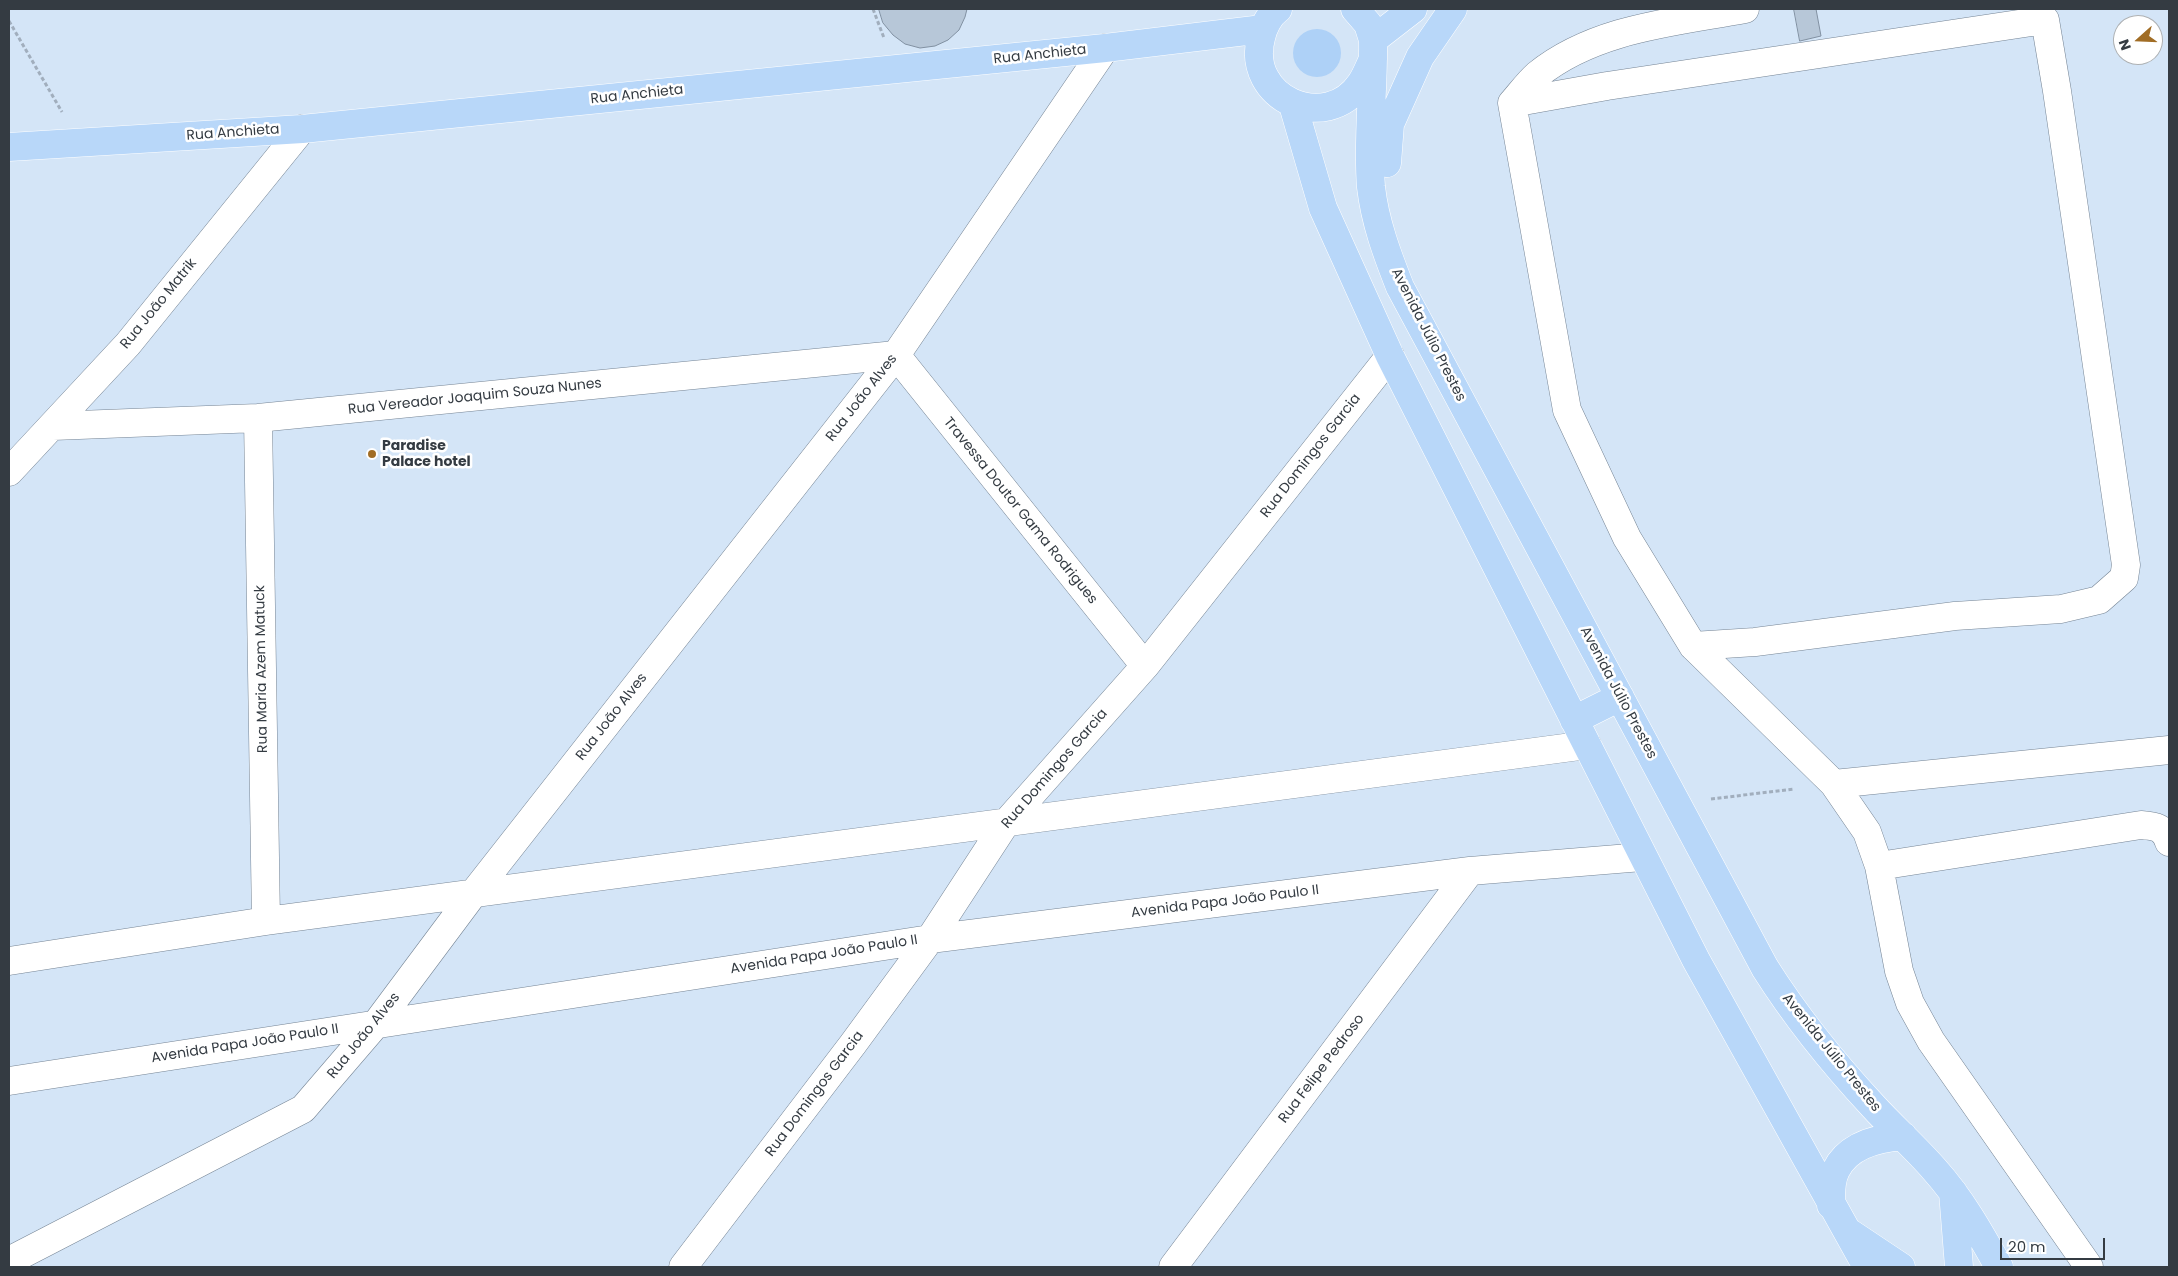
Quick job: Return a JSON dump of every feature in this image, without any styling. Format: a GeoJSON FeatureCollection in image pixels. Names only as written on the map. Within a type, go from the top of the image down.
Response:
{"type":"FeatureCollection","features":[{"type":"Feature","properties":{"kind":"main road"},"geometry":{"type":"LineString","coordinates":[[1355,9],[1368,24],[1374,49]]}},
{"type":"Feature","properties":{"kind":"main road"},"geometry":{"type":"LineString","coordinates":[[1270,19],[1258,46],[1260,65],[1266,82],[1278,96],[1293,105],[1328,108],[1348,97],[1360,84],[1374,49],[1413,9]]}},
{"type":"Feature","properties":{"kind":"main road"},"geometry":{"type":"LineString","coordinates":[[1400,287],[1386,175],[1390,124],[1420,57],[1453,9]]}},
{"type":"Feature","properties":{"kind":"main road","name":"Rua Anchieta"},"geometry":{"type":"LineString","coordinates":[[9,148],[302,129],[1105,48],[1270,19]]}},
{"type":"Feature","properties":{"kind":"main road","name":"Avenida Júlio Prestes"},"geometry":{"type":"LineString","coordinates":[[1374,49],[1370,156],[1372,188],[1381,237],[1400,287],[1761,960],[1788,1004],[1873,1106],[1935,1169],[1953,1192],[1976,1224],[2000,1267]]}},
{"type":"Feature","properties":{"kind":"main road"},"geometry":{"type":"LineString","coordinates":[[1293,105],[1323,208],[1390,356],[1696,960],[1867,1267]]}},
{"type":"Feature","properties":{"kind":"main road"},"geometry":{"type":"LineString","coordinates":[[1574,720],[1620,697]]}},
{"type":"Feature","properties":{"kind":"main road"},"geometry":{"type":"LineString","coordinates":[[1831,1205],[1832,1183],[1836,1170],[1844,1159],[1867,1143],[1882,1138],[1903,1136]]}},
{"type":"Feature","properties":{"kind":"main road"},"geometry":{"type":"LineString","coordinates":[[1953,1192],[1959,1267]]}},
{"type":"Feature","properties":{"kind":"main road"},"geometry":{"type":"LineString","coordinates":[[1846,1231],[1901,1267]]}},
{"type":"Feature","properties":{"kind":"street"},"geometry":{"type":"LineString","coordinates":[[1512,103],[1536,76],[1570,52],[1628,30],[1746,9]]}},
{"type":"Feature","properties":{"kind":"street"},"geometry":{"type":"LineString","coordinates":[[1512,103],[2040,14],[2104,406],[2126,565],[2124,578],[2098,600],[2061,609],[1955,616],[1762,641],[1693,646]]}},
{"type":"Feature","properties":{"kind":"street","name":"Rua João Alves"},"geometry":{"type":"LineString","coordinates":[[9,1262],[303,1109],[376,1024],[473,894],[896,355],[1105,48]]}},
{"type":"Feature","properties":{"kind":"street"},"geometry":{"type":"LineString","coordinates":[[1512,103],[1567,410],[1627,538],[1693,646],[1834,784],[1867,832],[1879,866],[1899,971],[1910,1003],[1931,1041],[2089,1267]]}},
{"type":"Feature","properties":{"kind":"street","name":"Rua João Matrik"},"geometry":{"type":"LineString","coordinates":[[9,472],[128,344],[302,129]]}},
{"type":"Feature","properties":{"kind":"street","name":"Rua Vereador Joaquim Souza Nunes"},"geometry":{"type":"LineString","coordinates":[[53,426],[258,418],[896,355]]}},
{"type":"Feature","properties":{"kind":"street","name":"Travessa Doutor Gama Rodrigues"},"geometry":{"type":"LineString","coordinates":[[896,355],[1144,666]]}},
{"type":"Feature","properties":{"kind":"street","name":"Rua Domingos Garcia"},"geometry":{"type":"LineString","coordinates":[[683,1267],[853,1044],[930,939],[1005,824],[1144,666],[1390,356]]}},
{"type":"Feature","properties":{"kind":"street","name":"Rua Maria Azem Matuck"},"geometry":{"type":"LineString","coordinates":[[258,418],[266,921]]}},
{"type":"Feature","properties":{"kind":"street"},"geometry":{"type":"LineString","coordinates":[[9,961],[266,921],[1587,745]]}},
{"type":"Feature","properties":{"kind":"street"},"geometry":{"type":"LineString","coordinates":[[1834,784],[2169,750]]}},
{"type":"Feature","properties":{"kind":"street"},"geometry":{"type":"LineString","coordinates":[[1879,866],[2141,825],[2157,826],[2166,832],[2169,842]]}},
{"type":"Feature","properties":{"kind":"street","name":"Avenida Papa João Paulo II"},"geometry":{"type":"LineString","coordinates":[[9,1081],[930,939],[1470,871],[1642,856]]}},
{"type":"Feature","properties":{"kind":"street","name":"Rua Felipe Pedroso"},"geometry":{"type":"LineString","coordinates":[[1173,1267],[1470,871]]}},
{"type":"Feature","properties":{"kind":"path"},"geometry":{"type":"LineString","coordinates":[[9,21],[80,142]]}},
{"type":"Feature","properties":{"kind":"path"},"geometry":{"type":"LineString","coordinates":[[1677,803],[1834,784]]}},
{"type":"Feature","properties":{"kind":"shaded area"},"geometry":{"type":"Polygon","coordinates":[[[1317,29],[1326,31],[1334,36],[1339,44],[1341,53],[1339,62],[1334,70],[1326,75],[1317,77],[1308,75],[1300,70],[1295,62],[1293,53],[1295,44],[1300,36],[1308,31],[1317,29]]]}},
{"type":"Feature","properties":{"kind":"building"},"geometry":{"type":"Polygon","coordinates":[[[879,9],[967,9],[959,30],[948,40],[935,46],[920,48],[905,44],[893,35],[883,23],[879,9]]]}},
{"type":"Feature","properties":{"kind":"building"},"geometry":{"type":"Polygon","coordinates":[[[1794,9],[1816,9],[1821,36],[1800,41],[1794,9]]]}},
{"type":"Feature","properties":{"kind":"place","name":"Paradise Palace hotel"},"geometry":{"type":"Point","coordinates":[372,454]}}]}
